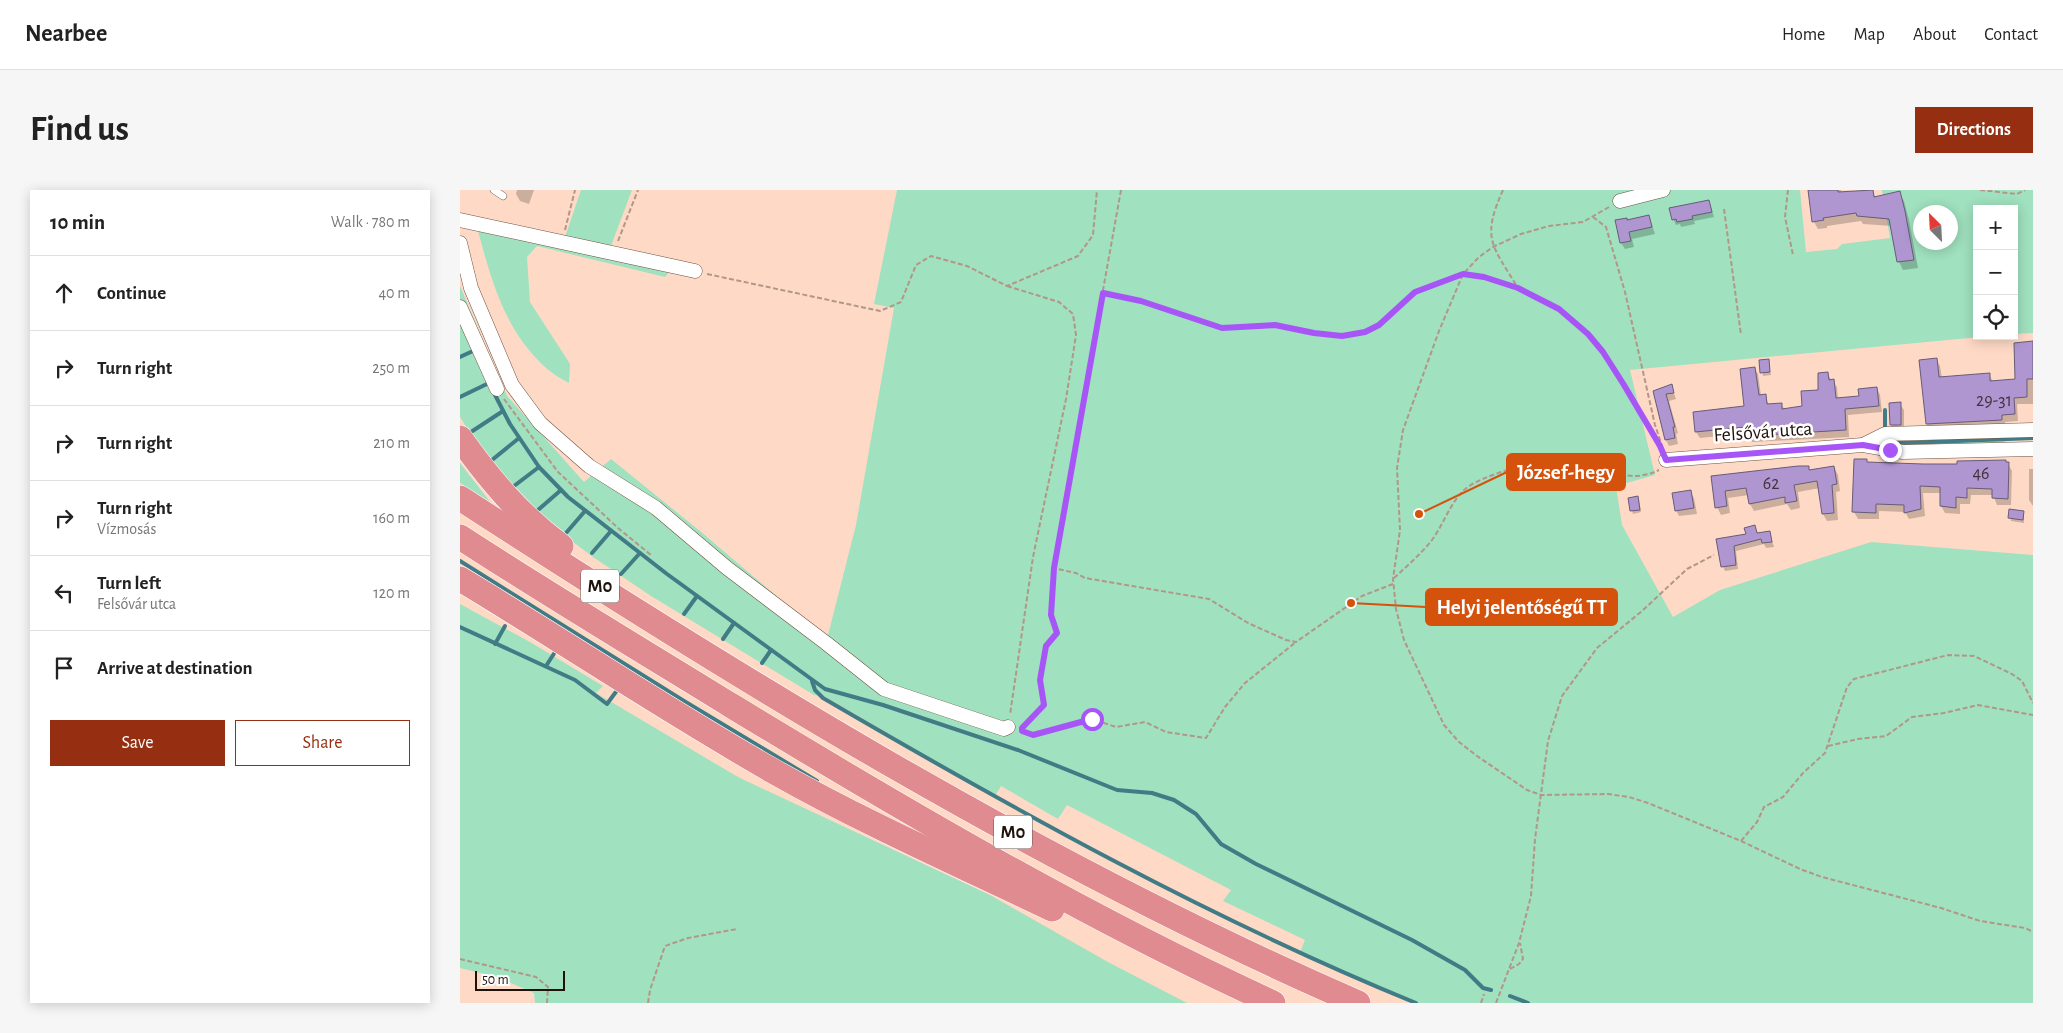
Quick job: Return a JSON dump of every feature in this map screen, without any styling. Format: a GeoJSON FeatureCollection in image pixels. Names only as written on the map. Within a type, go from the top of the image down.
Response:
{"type":"FeatureCollection","features":[{"type":"Feature","properties":{"kind":"highway"},"geometry":{"type":"LineString","coordinates":[[460,438],[478,464],[541,532],[680,637]]}},
{"type":"Feature","properties":{"kind":"highway","name":"M0"},"geometry":{"type":"LineString","coordinates":[[460,498],[680,637],[810,716],[969,808],[1063,859],[1242,950],[1358,1003]]}},
{"type":"Feature","properties":{"kind":"highway","name":"M0"},"geometry":{"type":"LineString","coordinates":[[460,537],[833,767],[978,851],[1129,933],[1273,1003]]}},
{"type":"Feature","properties":{"kind":"highway"},"geometry":{"type":"LineString","coordinates":[[460,579],[697,726],[846,811],[1099,932],[1129,933]]}},
{"type":"Feature","properties":{"kind":"highway"},"geometry":{"type":"LineString","coordinates":[[460,592],[513,619],[541,628]]}},
{"type":"Feature","properties":{"kind":"street"},"geometry":{"type":"LineString","coordinates":[[1620,201],[1663,190]]}},
{"type":"Feature","properties":{"kind":"street"},"geometry":{"type":"LineString","coordinates":[[460,220],[695,271]]}},
{"type":"Feature","properties":{"kind":"street"},"geometry":{"type":"LineString","coordinates":[[460,243],[471,288],[512,385],[540,423],[582,460],[656,508],[727,568],[884,689],[1004,729],[1008,727]]}},
{"type":"Feature","properties":{"kind":"street"},"geometry":{"type":"LineString","coordinates":[[460,307],[497,389]]}},
{"type":"Feature","properties":{"kind":"street","name":"Felsővár utca"},"geometry":{"type":"LineString","coordinates":[[1666,460],[1863,445],[1903,452],[2013,441],[2033,430]]}},
{"type":"Feature","properties":{"kind":"street","name":"Felsővár utca"},"geometry":{"type":"LineString","coordinates":[[1863,445],[1885,434],[2013,441],[2033,449]]}},
{"type":"Feature","properties":{"kind":"lane"},"geometry":{"type":"LineString","coordinates":[[494,190],[503,196]]}},
{"type":"Feature","properties":{"kind":"path"},"geometry":{"type":"LineString","coordinates":[[562,242],[575,190]]}},
{"type":"Feature","properties":{"kind":"path"},"geometry":{"type":"LineString","coordinates":[[614,253],[638,190]]}},
{"type":"Feature","properties":{"kind":"path"},"geometry":{"type":"LineString","coordinates":[[1007,286],[1078,256],[1093,235],[1097,190]]}},
{"type":"Feature","properties":{"kind":"path"},"geometry":{"type":"LineString","coordinates":[[1121,190],[1054,568],[1051,615],[1057,633],[1046,646],[1040,680],[1044,705],[1022,728],[1024,733],[1033,735],[1046,733],[1092,719],[1116,727],[1145,722],[1166,732],[1206,738],[1226,707],[1245,684],[1267,663],[1362,596],[1393,584]]}},
{"type":"Feature","properties":{"kind":"path"},"geometry":{"type":"LineString","coordinates":[[1503,190],[1491,221],[1490,234],[1493,247],[1518,288]]}},
{"type":"Feature","properties":{"kind":"path"},"geometry":{"type":"LineString","coordinates":[[1788,190],[1785,216],[1793,255]]}},
{"type":"Feature","properties":{"kind":"path"},"geometry":{"type":"LineString","coordinates":[[1980,190],[2017,194],[2025,190]]}},
{"type":"Feature","properties":{"kind":"path"},"geometry":{"type":"LineString","coordinates":[[1620,201],[1584,222],[1548,226],[1521,234],[1493,247],[1479,257],[1463,274],[1439,331],[1403,430],[1397,468],[1400,530],[1393,579],[1396,609],[1404,640],[1444,725],[1459,742],[1477,756],[1527,790],[1540,795],[1608,794],[1629,797],[1741,841],[1800,869],[1822,877],[1941,908],[1980,921],[2025,928],[2033,932]]}},
{"type":"Feature","properties":{"kind":"path"},"geometry":{"type":"LineString","coordinates":[[1724,209],[1741,335]]}},
{"type":"Feature","properties":{"kind":"path"},"geometry":{"type":"LineString","coordinates":[[1593,216],[1606,227],[1625,292],[1655,425],[1666,460]]}},
{"type":"Feature","properties":{"kind":"path"},"geometry":{"type":"LineString","coordinates":[[695,271],[880,311],[901,302],[916,265],[931,256],[967,266],[1007,286],[1059,302],[1073,314],[1076,335],[1066,399],[1033,557],[1008,727]]}},
{"type":"Feature","properties":{"kind":"path"},"geometry":{"type":"LineString","coordinates":[[1103,293],[1141,301],[1222,328],[1275,325],[1314,333],[1342,336],[1365,332],[1379,325],[1415,292],[1463,274],[1484,277],[1518,288],[1559,309],[1588,334],[1603,352],[1624,385],[1660,446],[1666,460]]}},
{"type":"Feature","properties":{"kind":"path"},"geometry":{"type":"LineString","coordinates":[[497,389],[558,472],[618,528],[651,555]]}},
{"type":"Feature","properties":{"kind":"path"},"geometry":{"type":"LineString","coordinates":[[1393,579],[1432,540],[1456,498],[1464,489],[1477,482],[1512,469],[1555,460],[1574,460],[1607,471],[1636,477],[1658,470],[1666,460]]}},
{"type":"Feature","properties":{"kind":"path"},"geometry":{"type":"LineString","coordinates":[[1496,1003],[1520,943],[1531,896],[1540,795],[1548,741],[1562,696],[1597,648],[1642,611],[1687,568],[1714,555]]}},
{"type":"Feature","properties":{"kind":"path"},"geometry":{"type":"LineString","coordinates":[[1054,568],[1076,573],[1085,578],[1208,599],[1248,623],[1286,640],[1296,642]]}},
{"type":"Feature","properties":{"kind":"path"},"geometry":{"type":"LineString","coordinates":[[1741,841],[1757,822],[1764,807],[1783,797],[1803,773],[1825,753],[1850,681],[1948,655],[1974,656],[2012,674],[2022,681],[2033,703]]}},
{"type":"Feature","properties":{"kind":"path"},"geometry":{"type":"LineString","coordinates":[[1828,746],[1886,736],[1912,717],[1944,713],[1978,705],[2033,715]]}},
{"type":"Feature","properties":{"kind":"path"},"geometry":{"type":"LineString","coordinates":[[648,1003],[650,990],[665,946],[688,938],[737,929]]}},
{"type":"Feature","properties":{"kind":"path"},"geometry":{"type":"LineString","coordinates":[[1510,969],[1519,964],[1523,959],[1520,943]]}},
{"type":"Feature","properties":{"kind":"path"},"geometry":{"type":"LineString","coordinates":[[460,959],[536,977],[548,987],[547,1003]]}},
{"type":"Feature","properties":{"kind":"path"},"geometry":{"type":"LineString","coordinates":[[1481,1003],[1484,994]]}},
{"type":"Feature","properties":{"kind":"green space"},"geometry":{"type":"Polygon","coordinates":[[[581,190],[632,190],[609,251],[673,267],[665,277],[537,246],[527,257],[530,302],[570,364],[569,383],[549,370],[531,353],[509,320],[493,283],[476,224],[563,243],[581,190]]]}},
{"type":"Feature","properties":{"kind":"green space"},"geometry":{"type":"Polygon","coordinates":[[[897,190],[1800,190],[1806,252],[1837,249],[1842,244],[1890,238],[1882,190],[2033,190],[2033,333],[2018,334],[2018,205],[1973,205],[1973,338],[1630,370],[1655,475],[1616,486],[1622,525],[1673,617],[1720,590],[1871,542],[2033,555],[2033,1003],[1419,1003],[1300,952],[1305,940],[1223,901],[1231,890],[1067,805],[1058,819],[1001,786],[995,796],[824,696],[814,695],[651,596],[569,539],[525,501],[475,441],[460,417],[460,286],[507,396],[584,482],[611,459],[700,531],[827,639],[856,525],[894,308],[874,304],[897,190]]]}},
{"type":"Feature","properties":{"kind":"green space"},"geometry":{"type":"Polygon","coordinates":[[[2004,435],[2007,438],[2004,443],[1994,447],[1884,445],[1884,437],[2004,435]]]}},
{"type":"Feature","properties":{"kind":"green space"},"geometry":{"type":"Polygon","coordinates":[[[460,463],[491,503],[460,483],[460,463]]]}},
{"type":"Feature","properties":{"kind":"green space"},"geometry":{"type":"Polygon","coordinates":[[[460,604],[530,642],[603,686],[596,693],[738,777],[990,895],[1108,962],[1187,1003],[535,1003],[534,993],[497,977],[460,968],[460,604]]]}},
{"type":"Feature","properties":{"kind":"building"},"geometry":{"type":"Polygon","coordinates":[[[1808,190],[1838,190],[1838,192],[1873,190],[1874,197],[1900,191],[1914,260],[1897,262],[1889,219],[1857,216],[1856,213],[1823,218],[1824,220],[1812,222],[1808,190]]]}},
{"type":"Feature","properties":{"kind":"building"},"geometry":{"type":"Polygon","coordinates":[[[1709,200],[1712,212],[1692,216],[1693,219],[1677,222],[1676,219],[1672,220],[1669,208],[1709,200]]]}},
{"type":"Feature","properties":{"kind":"building"},"geometry":{"type":"Polygon","coordinates":[[[1649,215],[1652,227],[1629,232],[1631,241],[1620,243],[1615,220],[1627,218],[1627,220],[1649,215]]]}},
{"type":"Feature","properties":{"kind":"building"},"geometry":{"type":"Polygon","coordinates":[[[2033,341],[2033,379],[2027,379],[2027,397],[2014,398],[2015,414],[2002,415],[2002,420],[1926,424],[1919,360],[1937,358],[1939,377],[1990,373],[1990,381],[2015,379],[2014,343],[2033,341]]]}},
{"type":"Feature","properties":{"kind":"building"},"geometry":{"type":"Polygon","coordinates":[[[1769,359],[1770,372],[1760,373],[1759,360],[1769,359]]]}},
{"type":"Feature","properties":{"kind":"building"},"geometry":{"type":"Polygon","coordinates":[[[1755,367],[1759,395],[1766,394],[1767,404],[1782,403],[1782,409],[1802,406],[1801,391],[1818,390],[1818,373],[1828,372],[1829,380],[1834,379],[1836,398],[1859,396],[1858,389],[1877,387],[1879,406],[1845,409],[1846,430],[1747,436],[1746,427],[1695,432],[1693,412],[1744,406],[1740,369],[1755,367]]]}},
{"type":"Feature","properties":{"kind":"building"},"geometry":{"type":"Polygon","coordinates":[[[1672,384],[1674,393],[1666,394],[1675,427],[1673,427],[1675,438],[1665,440],[1653,391],[1672,384]]]}},
{"type":"Feature","properties":{"kind":"building"},"geometry":{"type":"Polygon","coordinates":[[[1901,402],[1901,425],[1890,425],[1889,403],[1901,402]]]}},
{"type":"Feature","properties":{"kind":"building"},"geometry":{"type":"Polygon","coordinates":[[[1854,459],[1867,459],[1867,462],[1923,464],[1957,464],[1957,461],[2006,460],[2006,462],[2009,462],[2008,499],[1992,498],[1992,489],[1967,488],[1967,498],[1956,497],[1956,508],[1940,506],[1940,487],[1920,486],[1921,509],[1904,513],[1904,505],[1876,504],[1876,513],[1852,512],[1854,459]]]}},
{"type":"Feature","properties":{"kind":"building"},"geometry":{"type":"Polygon","coordinates":[[[1809,466],[1809,470],[1834,466],[1837,484],[1832,485],[1834,513],[1822,514],[1817,481],[1794,485],[1797,501],[1785,503],[1785,497],[1749,504],[1746,488],[1725,491],[1727,506],[1715,508],[1711,476],[1809,466]]]}},
{"type":"Feature","properties":{"kind":"building"},"geometry":{"type":"Polygon","coordinates":[[[1691,490],[1694,508],[1675,511],[1672,493],[1691,490]]]}},
{"type":"Feature","properties":{"kind":"building"},"geometry":{"type":"Polygon","coordinates":[[[1638,496],[1640,510],[1630,511],[1628,498],[1638,496]]]}},
{"type":"Feature","properties":{"kind":"building"},"geometry":{"type":"Polygon","coordinates":[[[2009,509],[2024,511],[2023,520],[2008,518],[2009,509]]]}},
{"type":"Feature","properties":{"kind":"building"},"geometry":{"type":"Polygon","coordinates":[[[1755,525],[1757,533],[1770,531],[1772,542],[1762,543],[1761,539],[1734,546],[1736,565],[1721,567],[1716,539],[1746,534],[1744,528],[1755,525]]]}},
{"type":"Feature","properties":{"kind":"waterway"},"geometry":{"type":"LineString","coordinates":[[460,357],[473,351]]}},
{"type":"Feature","properties":{"kind":"waterway"},"geometry":{"type":"LineString","coordinates":[[460,397],[489,383]]}},
{"type":"Feature","properties":{"kind":"waterway"},"geometry":{"type":"LineString","coordinates":[[493,391],[510,424],[539,467],[568,497],[667,574],[825,689],[883,705],[1018,750],[1117,790],[1152,793],[1174,800],[1196,814],[1221,844],[1256,864],[1412,940],[1465,970],[1483,988],[1491,990]]}},
{"type":"Feature","properties":{"kind":"waterway"},"geometry":{"type":"LineString","coordinates":[[1885,410],[1885,430]]}},
{"type":"Feature","properties":{"kind":"waterway"},"geometry":{"type":"LineString","coordinates":[[471,432],[503,411]]}},
{"type":"Feature","properties":{"kind":"waterway"},"geometry":{"type":"LineString","coordinates":[[1886,437],[1888,442],[1906,443],[2033,438]]}},
{"type":"Feature","properties":{"kind":"waterway"},"geometry":{"type":"LineString","coordinates":[[492,460],[519,438]]}},
{"type":"Feature","properties":{"kind":"waterway"},"geometry":{"type":"LineString","coordinates":[[514,486],[539,467]]}},
{"type":"Feature","properties":{"kind":"waterway"},"geometry":{"type":"LineString","coordinates":[[538,510],[561,490]]}},
{"type":"Feature","properties":{"kind":"waterway"},"geometry":{"type":"LineString","coordinates":[[566,533],[585,511]]}},
{"type":"Feature","properties":{"kind":"waterway"},"geometry":{"type":"LineString","coordinates":[[592,553],[611,531]]}},
{"type":"Feature","properties":{"kind":"waterway"},"geometry":{"type":"LineString","coordinates":[[621,574],[640,553]]}},
{"type":"Feature","properties":{"kind":"waterway"},"geometry":{"type":"LineString","coordinates":[[460,561],[684,701],[817,781]]}},
{"type":"Feature","properties":{"kind":"waterway"},"geometry":{"type":"LineString","coordinates":[[684,614],[697,596]]}},
{"type":"Feature","properties":{"kind":"waterway"},"geometry":{"type":"LineString","coordinates":[[723,639],[734,623]]}},
{"type":"Feature","properties":{"kind":"waterway"},"geometry":{"type":"LineString","coordinates":[[495,644],[505,626]]}},
{"type":"Feature","properties":{"kind":"waterway"},"geometry":{"type":"LineString","coordinates":[[460,627],[575,680],[607,704],[618,689]]}},
{"type":"Feature","properties":{"kind":"waterway"},"geometry":{"type":"LineString","coordinates":[[762,663],[771,650]]}},
{"type":"Feature","properties":{"kind":"waterway"},"geometry":{"type":"LineString","coordinates":[[546,666],[555,652]]}},
{"type":"Feature","properties":{"kind":"waterway"},"geometry":{"type":"LineString","coordinates":[[812,681],[815,690],[823,698],[1041,822],[1114,861],[1263,936],[1416,1003]]}},
{"type":"Feature","properties":{"kind":"waterway"},"geometry":{"type":"LineString","coordinates":[[1510,996],[1528,1003]]}},
{"type":"Feature","properties":{"kind":"place","name":"József-hegy"},"geometry":{"type":"Point","coordinates":[1419,514]}},
{"type":"Feature","properties":{"kind":"place","name":"Helyi jelentőségű TT"},"geometry":{"type":"Point","coordinates":[1351,603]}},
{"type":"Feature","properties":{"kind":"route"},"geometry":{"type":"LineString","coordinates":[[1092,719],[1046,733],[1033,735],[1022,731],[1022,728],[1044,705],[1040,680],[1046,646],[1057,633],[1051,615],[1054,568],[1103,293],[1141,301],[1222,328],[1275,325],[1314,333],[1342,336],[1365,332],[1379,325],[1415,292],[1463,274],[1484,277],[1518,288],[1559,309],[1588,334],[1603,352],[1624,385],[1660,446],[1666,460],[1863,445],[1890,450]]}}]}
